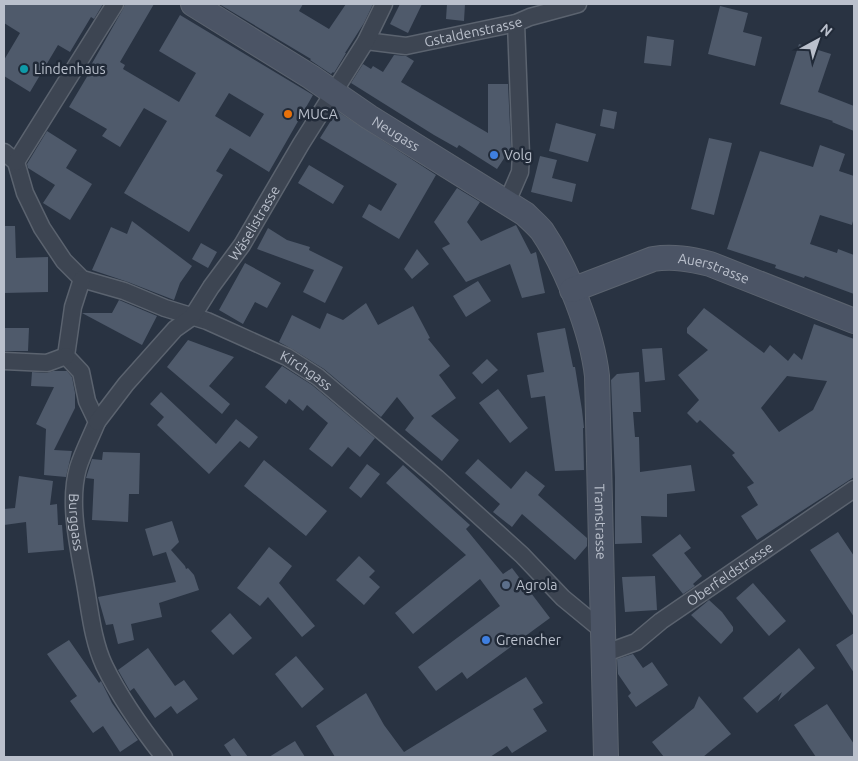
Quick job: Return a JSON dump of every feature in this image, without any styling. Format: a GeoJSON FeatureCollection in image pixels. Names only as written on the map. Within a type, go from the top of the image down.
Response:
{"type":"FeatureCollection","features":[{"type":"Feature","properties":{"kind":"main road","name":"Neugass"},"geometry":{"type":"LineString","coordinates":[[193,4],[334,91],[369,117],[526,214],[541,229],[572,290]]}},
{"type":"Feature","properties":{"kind":"main road","name":"Auerstrasse"},"geometry":{"type":"LineString","coordinates":[[572,290],[653,259],[666,257],[687,258],[710,264],[854,321]]}},
{"type":"Feature","properties":{"kind":"main road","name":"Tramstrasse"},"geometry":{"type":"LineString","coordinates":[[572,290],[594,354],[597,376],[606,757]]}},
{"type":"Feature","properties":{"kind":"street"},"geometry":{"type":"LineString","coordinates":[[10,157],[115,4]]}},
{"type":"Feature","properties":{"kind":"street","name":"Wäselistrasse"},"geometry":{"type":"LineString","coordinates":[[97,422],[126,384],[169,336],[192,317],[242,245],[366,41],[384,4]]}},
{"type":"Feature","properties":{"kind":"street","name":"Gstaldenstrasse"},"geometry":{"type":"LineString","coordinates":[[366,41],[406,46],[516,23],[530,17],[578,4]]}},
{"type":"Feature","properties":{"kind":"street"},"geometry":{"type":"LineString","coordinates":[[507,202],[520,172],[521,154],[516,23]]}},
{"type":"Feature","properties":{"kind":"street","name":"Kirchgass"},"geometry":{"type":"LineString","coordinates":[[10,157],[42,228],[64,261],[82,279],[207,321],[287,357],[318,377],[437,478],[522,555],[603,642]]}},
{"type":"Feature","properties":{"kind":"street"},"geometry":{"type":"LineString","coordinates":[[66,356],[73,307],[82,279]]}},
{"type":"Feature","properties":{"kind":"street"},"geometry":{"type":"LineString","coordinates":[[4,362],[47,363],[66,356]]}},
{"type":"Feature","properties":{"kind":"street"},"geometry":{"type":"LineString","coordinates":[[66,356],[81,372],[87,401],[97,422]]}},
{"type":"Feature","properties":{"kind":"street","name":"Burggass"},"geometry":{"type":"LineString","coordinates":[[97,422],[78,468],[74,489],[77,541],[91,628],[104,664],[116,687],[164,757]]}},
{"type":"Feature","properties":{"kind":"street","name":"Oberfeldstrasse"},"geometry":{"type":"LineString","coordinates":[[603,642],[636,642],[661,621],[854,489]]}},
{"type":"Feature","properties":{"kind":"building"},"geometry":{"type":"Polygon","coordinates":[[[4,4],[103,4],[94,19],[91,17],[70,52],[58,45],[30,92],[4,76],[4,60],[20,33],[4,23],[4,4]]]}},
{"type":"Feature","properties":{"kind":"building"},"geometry":{"type":"Polygon","coordinates":[[[125,4],[154,4],[120,62],[125,65],[123,69],[179,102],[196,73],[159,51],[180,15],[313,95],[269,172],[230,148],[216,171],[223,175],[189,232],[124,193],[167,121],[144,108],[120,147],[102,136],[107,129],[69,107],[125,4]],[[229,93],[215,116],[250,137],[264,114],[229,93]]]}},
{"type":"Feature","properties":{"kind":"building"},"geometry":{"type":"Polygon","coordinates":[[[219,4],[303,4],[299,11],[329,29],[346,4],[373,4],[364,23],[334,73],[331,74],[311,59],[219,4]]]}},
{"type":"Feature","properties":{"kind":"building"},"geometry":{"type":"Polygon","coordinates":[[[400,4],[422,4],[408,33],[390,24],[400,4]]]}},
{"type":"Feature","properties":{"kind":"building"},"geometry":{"type":"Polygon","coordinates":[[[447,4],[465,4],[464,21],[446,19],[447,4]]]}},
{"type":"Feature","properties":{"kind":"building"},"geometry":{"type":"Polygon","coordinates":[[[720,6],[748,13],[743,32],[762,37],[755,66],[708,54],[720,6]]]}},
{"type":"Feature","properties":{"kind":"building"},"geometry":{"type":"Polygon","coordinates":[[[647,36],[674,40],[671,66],[644,63],[647,36]]]}},
{"type":"Feature","properties":{"kind":"building"},"geometry":{"type":"Polygon","coordinates":[[[799,44],[831,54],[818,92],[854,106],[854,131],[833,121],[780,104],[799,44]]]}},
{"type":"Feature","properties":{"kind":"building"},"geometry":{"type":"Polygon","coordinates":[[[394,55],[406,56],[414,61],[401,82],[488,133],[488,84],[508,84],[511,148],[497,169],[459,145],[457,148],[434,135],[351,83],[363,64],[371,69],[373,66],[383,72],[394,55]]]}},
{"type":"Feature","properties":{"kind":"building"},"geometry":{"type":"Polygon","coordinates":[[[603,109],[617,112],[614,129],[600,126],[603,109]]]}},
{"type":"Feature","properties":{"kind":"building"},"geometry":{"type":"Polygon","coordinates":[[[337,111],[436,175],[399,239],[362,217],[369,204],[381,211],[397,184],[320,138],[337,111]]]}},
{"type":"Feature","properties":{"kind":"building"},"geometry":{"type":"Polygon","coordinates":[[[556,123],[596,134],[588,162],[549,151],[556,123]]]}},
{"type":"Feature","properties":{"kind":"building"},"geometry":{"type":"Polygon","coordinates":[[[47,131],[77,150],[66,168],[92,184],[70,220],[43,203],[55,185],[28,168],[27,164],[47,131]]]}},
{"type":"Feature","properties":{"kind":"building"},"geometry":{"type":"Polygon","coordinates":[[[709,138],[732,143],[714,215],[691,209],[709,138]]]}},
{"type":"Feature","properties":{"kind":"building"},"geometry":{"type":"Polygon","coordinates":[[[820,145],[845,154],[839,171],[854,176],[854,217],[852,225],[820,215],[810,244],[837,253],[838,249],[854,255],[854,294],[805,276],[804,278],[775,268],[776,265],[727,249],[760,151],[813,167],[820,145]]]}},
{"type":"Feature","properties":{"kind":"building"},"geometry":{"type":"Polygon","coordinates":[[[540,156],[557,160],[552,178],[576,184],[572,202],[531,192],[540,156]]]}},
{"type":"Feature","properties":{"kind":"building"},"geometry":{"type":"Polygon","coordinates":[[[309,165],[344,186],[333,204],[298,183],[309,165]]]}},
{"type":"Feature","properties":{"kind":"building"},"geometry":{"type":"Polygon","coordinates":[[[457,188],[480,202],[467,222],[481,241],[516,225],[531,254],[536,252],[545,293],[522,298],[510,264],[466,282],[442,248],[450,244],[434,222],[457,188]]]}},
{"type":"Feature","properties":{"kind":"building"},"geometry":{"type":"Polygon","coordinates":[[[132,221],[192,266],[180,283],[174,300],[92,270],[111,227],[127,234],[132,221]]]}},
{"type":"Feature","properties":{"kind":"building"},"geometry":{"type":"Polygon","coordinates":[[[4,226],[15,226],[16,258],[48,257],[48,292],[4,293],[4,226]]]}},
{"type":"Feature","properties":{"kind":"building"},"geometry":{"type":"Polygon","coordinates":[[[268,228],[287,240],[310,247],[309,250],[343,267],[325,303],[303,292],[314,270],[257,249],[268,228]]]}},
{"type":"Feature","properties":{"kind":"building"},"geometry":{"type":"Polygon","coordinates":[[[201,243],[217,252],[208,268],[192,259],[201,243]]]}},
{"type":"Feature","properties":{"kind":"building"},"geometry":{"type":"Polygon","coordinates":[[[417,249],[429,264],[412,279],[404,269],[417,249]]]}},
{"type":"Feature","properties":{"kind":"building"},"geometry":{"type":"Polygon","coordinates":[[[245,263],[281,283],[267,308],[255,302],[243,324],[219,310],[245,263]]]}},
{"type":"Feature","properties":{"kind":"building"},"geometry":{"type":"Polygon","coordinates":[[[478,281],[491,301],[466,317],[453,296],[478,281]]]}},
{"type":"Feature","properties":{"kind":"building"},"geometry":{"type":"Polygon","coordinates":[[[119,300],[157,316],[142,345],[82,313],[112,313],[119,300]]]}},
{"type":"Feature","properties":{"kind":"building"},"geometry":{"type":"Polygon","coordinates":[[[366,303],[378,325],[413,306],[430,338],[428,339],[450,366],[439,375],[456,398],[431,416],[459,440],[442,461],[405,430],[414,418],[397,397],[381,417],[324,369],[279,342],[292,315],[320,329],[327,313],[343,320],[366,303]]]}},
{"type":"Feature","properties":{"kind":"building"},"geometry":{"type":"Polygon","coordinates":[[[704,308],[764,353],[770,345],[788,361],[794,353],[802,360],[814,324],[854,339],[854,477],[757,540],[741,516],[758,505],[747,487],[754,483],[732,455],[735,453],[700,420],[697,423],[687,413],[699,400],[678,375],[708,350],[687,333],[687,328],[704,308]],[[787,376],[761,408],[779,432],[813,410],[827,381],[787,376]]]}},
{"type":"Feature","properties":{"kind":"building"},"geometry":{"type":"Polygon","coordinates":[[[4,328],[29,328],[28,351],[4,351],[4,328]]]}},
{"type":"Feature","properties":{"kind":"building"},"geometry":{"type":"Polygon","coordinates":[[[565,328],[573,367],[575,367],[582,410],[584,470],[555,471],[545,396],[531,398],[527,375],[544,372],[537,333],[565,328]]]}},
{"type":"Feature","properties":{"kind":"building"},"geometry":{"type":"Polygon","coordinates":[[[188,340],[234,357],[209,386],[230,404],[222,414],[167,367],[188,340]]]}},
{"type":"Feature","properties":{"kind":"building"},"geometry":{"type":"Polygon","coordinates":[[[662,348],[665,380],[645,382],[642,349],[662,348]]]}},
{"type":"Feature","properties":{"kind":"building"},"geometry":{"type":"Polygon","coordinates":[[[487,359],[498,370],[482,384],[472,373],[487,359]]]}},
{"type":"Feature","properties":{"kind":"building"},"geometry":{"type":"Polygon","coordinates":[[[282,366],[312,385],[375,438],[360,457],[348,447],[332,467],[309,449],[328,423],[307,405],[303,411],[289,399],[286,404],[265,387],[282,366]]]}},
{"type":"Feature","properties":{"kind":"building"},"geometry":{"type":"Polygon","coordinates":[[[67,371],[72,377],[75,393],[75,408],[54,450],[72,451],[66,477],[44,475],[46,429],[36,424],[54,387],[31,386],[32,372],[47,373],[67,371]]]}},
{"type":"Feature","properties":{"kind":"building"},"geometry":{"type":"Polygon","coordinates":[[[639,372],[641,412],[633,412],[635,437],[639,437],[640,472],[691,465],[695,491],[667,494],[667,517],[641,516],[642,543],[615,544],[615,478],[611,380],[617,374],[639,372]]]}},
{"type":"Feature","properties":{"kind":"building"},"geometry":{"type":"Polygon","coordinates":[[[498,389],[528,428],[510,443],[479,403],[498,389]]]}},
{"type":"Feature","properties":{"kind":"building"},"geometry":{"type":"Polygon","coordinates":[[[161,392],[216,444],[236,419],[258,437],[249,448],[240,441],[209,474],[157,425],[164,417],[150,404],[161,392]]]}},
{"type":"Feature","properties":{"kind":"building"},"geometry":{"type":"Polygon","coordinates":[[[103,452],[140,453],[139,494],[129,494],[128,522],[92,520],[94,479],[86,478],[92,459],[102,460],[103,452]]]}},
{"type":"Feature","properties":{"kind":"building"},"geometry":{"type":"Polygon","coordinates":[[[478,459],[511,489],[526,471],[545,486],[538,495],[587,538],[587,546],[575,560],[522,514],[512,527],[493,512],[500,504],[465,473],[478,459]]]}},
{"type":"Feature","properties":{"kind":"building"},"geometry":{"type":"Polygon","coordinates":[[[264,460],[327,511],[306,536],[244,486],[264,460]]]}},
{"type":"Feature","properties":{"kind":"building"},"geometry":{"type":"Polygon","coordinates":[[[367,464],[380,474],[361,498],[349,488],[367,464]]]}},
{"type":"Feature","properties":{"kind":"building"},"geometry":{"type":"Polygon","coordinates":[[[403,465],[470,525],[466,529],[503,574],[512,568],[550,618],[467,679],[462,672],[436,691],[418,667],[500,606],[480,579],[413,634],[395,613],[466,555],[386,483],[403,465]]]}},
{"type":"Feature","properties":{"kind":"building"},"geometry":{"type":"Polygon","coordinates":[[[19,476],[53,481],[50,505],[57,504],[58,525],[62,525],[64,550],[28,553],[26,522],[4,525],[4,509],[15,508],[19,476]]]}},
{"type":"Feature","properties":{"kind":"building"},"geometry":{"type":"Polygon","coordinates":[[[172,521],[179,542],[171,550],[186,569],[188,568],[194,575],[199,590],[159,603],[162,617],[131,624],[134,640],[118,644],[113,624],[106,625],[98,597],[176,582],[166,552],[153,556],[145,529],[172,521]]]}},
{"type":"Feature","properties":{"kind":"building"},"geometry":{"type":"Polygon","coordinates":[[[838,532],[854,556],[854,617],[810,550],[838,532]]]}},
{"type":"Feature","properties":{"kind":"building"},"geometry":{"type":"Polygon","coordinates":[[[680,534],[691,548],[684,553],[702,576],[693,584],[695,586],[683,594],[652,555],[680,534]]]}},
{"type":"Feature","properties":{"kind":"building"},"geometry":{"type":"Polygon","coordinates":[[[269,547],[292,566],[279,583],[315,626],[302,637],[268,597],[260,606],[237,588],[269,547]]]}},
{"type":"Feature","properties":{"kind":"building"},"geometry":{"type":"Polygon","coordinates":[[[359,556],[375,571],[369,577],[380,587],[364,605],[336,580],[359,556]]]}},
{"type":"Feature","properties":{"kind":"building"},"geometry":{"type":"Polygon","coordinates":[[[655,576],[657,610],[625,612],[622,577],[655,576]]]}},
{"type":"Feature","properties":{"kind":"building"},"geometry":{"type":"Polygon","coordinates":[[[753,583],[786,621],[769,636],[736,598],[753,583]]]}},
{"type":"Feature","properties":{"kind":"building"},"geometry":{"type":"Polygon","coordinates":[[[709,600],[722,612],[733,627],[733,631],[721,644],[691,615],[709,600]]]}},
{"type":"Feature","properties":{"kind":"building"},"geometry":{"type":"Polygon","coordinates":[[[230,613],[252,638],[233,655],[211,631],[230,613]]]}},
{"type":"Feature","properties":{"kind":"building"},"geometry":{"type":"Polygon","coordinates":[[[854,633],[854,673],[836,645],[854,633]]]}},
{"type":"Feature","properties":{"kind":"building"},"geometry":{"type":"Polygon","coordinates":[[[69,640],[99,683],[101,681],[112,703],[138,740],[120,752],[103,726],[93,733],[70,701],[77,696],[47,654],[69,640]]]}},
{"type":"Feature","properties":{"kind":"building"},"geometry":{"type":"Polygon","coordinates":[[[148,648],[175,686],[184,680],[198,699],[177,714],[171,706],[155,718],[134,688],[130,691],[118,670],[148,648]]]}},
{"type":"Feature","properties":{"kind":"building"},"geometry":{"type":"Polygon","coordinates":[[[799,648],[815,668],[778,701],[782,692],[757,713],[743,698],[799,648]]]}},
{"type":"Feature","properties":{"kind":"building"},"geometry":{"type":"Polygon","coordinates":[[[633,654],[643,668],[652,662],[668,685],[636,707],[628,696],[631,693],[618,674],[617,659],[633,654]]]}},
{"type":"Feature","properties":{"kind":"building"},"geometry":{"type":"Polygon","coordinates":[[[296,656],[324,689],[302,708],[275,674],[296,656]]]}},
{"type":"Feature","properties":{"kind":"building"},"geometry":{"type":"Polygon","coordinates":[[[526,677],[543,703],[533,709],[547,731],[512,753],[507,746],[490,757],[335,757],[316,726],[366,693],[384,725],[404,752],[526,677]]]}},
{"type":"Feature","properties":{"kind":"building"},"geometry":{"type":"Polygon","coordinates":[[[699,696],[731,734],[703,757],[664,757],[652,742],[694,708],[699,696]]]}},
{"type":"Feature","properties":{"kind":"building"},"geometry":{"type":"Polygon","coordinates":[[[827,704],[854,744],[854,757],[816,757],[794,725],[827,704]]]}},
{"type":"Feature","properties":{"kind":"building"},"geometry":{"type":"Polygon","coordinates":[[[234,738],[248,757],[232,757],[224,745],[234,738]]]}},
{"type":"Feature","properties":{"kind":"building"},"geometry":{"type":"Polygon","coordinates":[[[295,741],[305,757],[269,757],[295,741]]]}},
{"type":"Feature","properties":{"kind":"place","name":"Lindenhaus"},"geometry":{"type":"Point","coordinates":[24,69]}},
{"type":"Feature","properties":{"kind":"place","name":"MUCA"},"geometry":{"type":"Point","coordinates":[288,114]}},
{"type":"Feature","properties":{"kind":"place","name":"Volg"},"geometry":{"type":"Point","coordinates":[494,155]}},
{"type":"Feature","properties":{"kind":"place","name":"Agrola"},"geometry":{"type":"Point","coordinates":[506,585]}},
{"type":"Feature","properties":{"kind":"place","name":"Grenacher"},"geometry":{"type":"Point","coordinates":[486,640]}}]}
